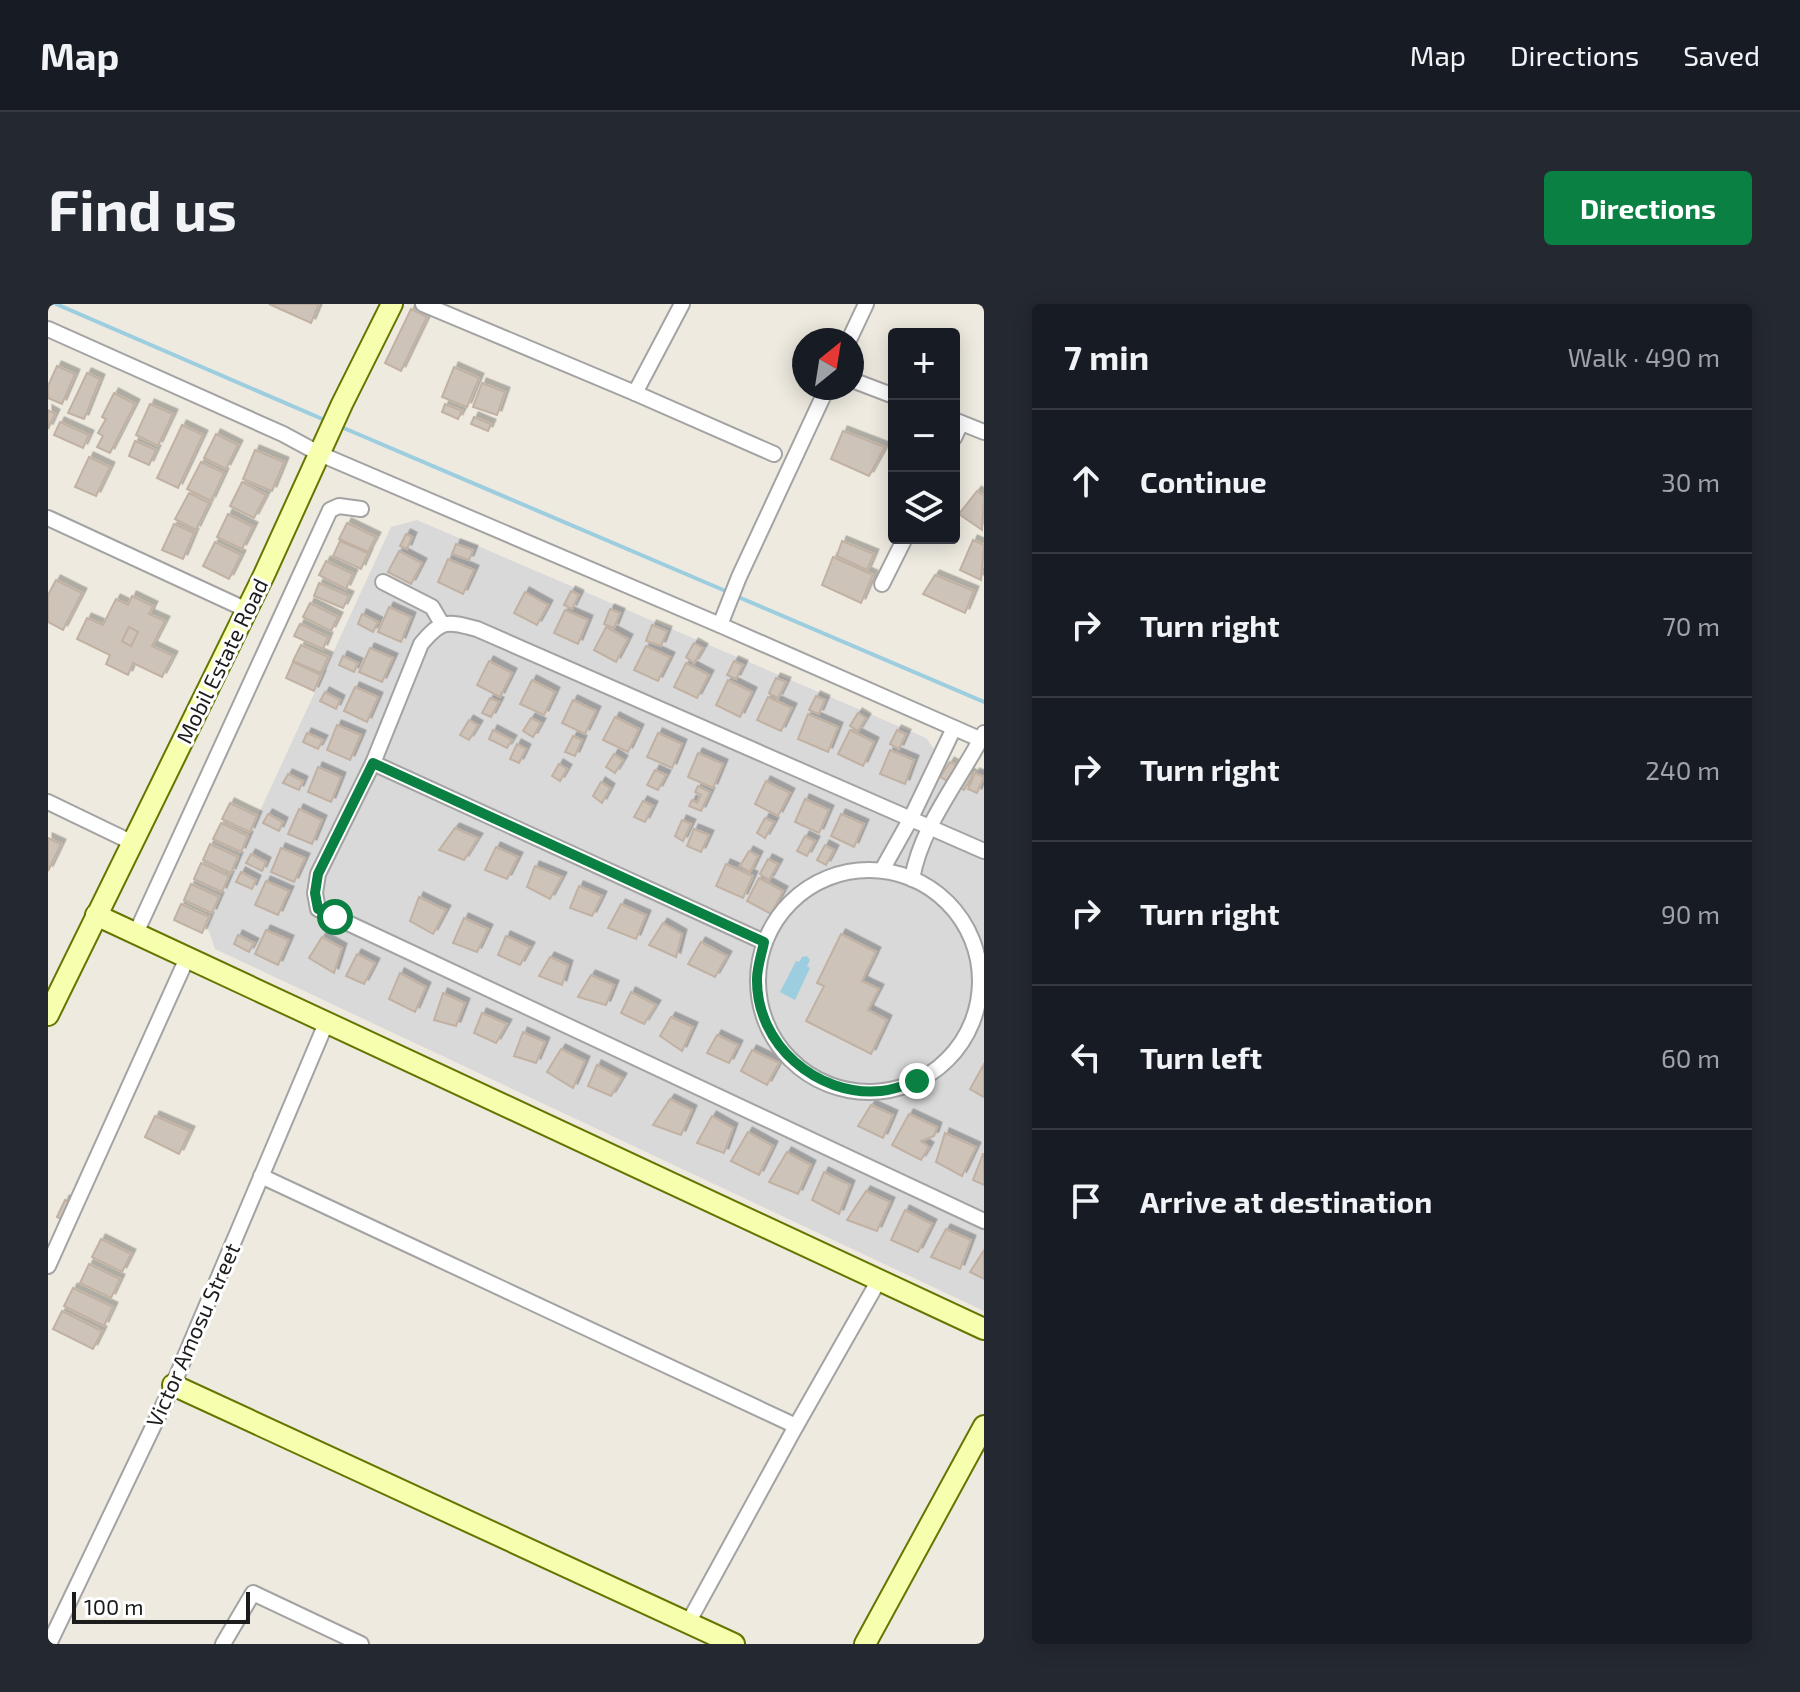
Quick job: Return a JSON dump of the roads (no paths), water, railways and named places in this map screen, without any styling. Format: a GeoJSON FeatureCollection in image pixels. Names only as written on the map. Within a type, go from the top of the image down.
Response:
{"type":"FeatureCollection","features":[{"type":"Feature","properties":{"kind":"street","name":"Mobil Estate Road"},"geometry":{"type":"LineString","coordinates":[[48,1015],[53,992],[133,843],[392,304]]}},
{"type":"Feature","properties":{"kind":"street"},"geometry":{"type":"LineString","coordinates":[[423,304],[774,454]]}},
{"type":"Feature","properties":{"kind":"street"},"geometry":{"type":"LineString","coordinates":[[635,393],[682,304]]}},
{"type":"Feature","properties":{"kind":"street"},"geometry":{"type":"LineString","coordinates":[[855,328],[866,304]]}},
{"type":"Feature","properties":{"kind":"street"},"geometry":{"type":"LineString","coordinates":[[48,329],[283,434],[320,454],[983,738],[930,829],[915,863],[912,879]]}},
{"type":"Feature","properties":{"kind":"street"},"geometry":{"type":"LineString","coordinates":[[864,385],[888,394]]}},
{"type":"Feature","properties":{"kind":"street"},"geometry":{"type":"LineString","coordinates":[[720,625],[739,577],[821,400]]}},
{"type":"Feature","properties":{"kind":"street"},"geometry":{"type":"LineString","coordinates":[[960,423],[984,432]]}},
{"type":"Feature","properties":{"kind":"street"},"geometry":{"type":"LineString","coordinates":[[136,933],[330,510],[339,506],[361,509]]}},
{"type":"Feature","properties":{"kind":"street"},"geometry":{"type":"LineString","coordinates":[[48,518],[247,610]]}},
{"type":"Feature","properties":{"kind":"street"},"geometry":{"type":"LineString","coordinates":[[882,584],[902,544]]}},
{"type":"Feature","properties":{"kind":"street"},"geometry":{"type":"LineString","coordinates":[[383,582],[432,607],[442,624]]}},
{"type":"Feature","properties":{"kind":"street"},"geometry":{"type":"LineString","coordinates":[[984,851],[477,629],[448,622],[434,628],[421,644],[373,763],[318,874],[315,893],[318,909],[984,1221]]}},
{"type":"Feature","properties":{"kind":"street"},"geometry":{"type":"LineString","coordinates":[[882,870],[954,728]]}},
{"type":"Feature","properties":{"kind":"street"},"geometry":{"type":"LineString","coordinates":[[373,763],[764,942]]}},
{"type":"Feature","properties":{"kind":"street"},"geometry":{"type":"LineString","coordinates":[[48,802],[133,843]]}},
{"type":"Feature","properties":{"kind":"street"},"geometry":{"type":"LineString","coordinates":[[882,870],[912,879],[950,904],[969,932],[980,964],[979,998],[969,1030],[948,1060],[917,1081],[882,1091],[845,1089],[811,1075],[782,1050],[763,1017],[757,979],[764,942],[780,912],[805,889],[836,874],[882,870]]}},
{"type":"Feature","properties":{"kind":"street"},"geometry":{"type":"LineString","coordinates":[[96,915],[984,1329]]}},
{"type":"Feature","properties":{"kind":"street"},"geometry":{"type":"LineString","coordinates":[[48,1266],[188,956]]}},
{"type":"Feature","properties":{"kind":"street","name":"Victor Amosu Street"},"geometry":{"type":"LineString","coordinates":[[49,1644],[173,1385],[327,1021]]}},
{"type":"Feature","properties":{"kind":"street"},"geometry":{"type":"LineString","coordinates":[[969,1030],[984,1037]]}},
{"type":"Feature","properties":{"kind":"street"},"geometry":{"type":"LineString","coordinates":[[261,1176],[796,1426]]}},
{"type":"Feature","properties":{"kind":"street"},"geometry":{"type":"LineString","coordinates":[[688,1623],[879,1280]]}},
{"type":"Feature","properties":{"kind":"street"},"geometry":{"type":"LineString","coordinates":[[173,1385],[734,1644]]}},
{"type":"Feature","properties":{"kind":"street"},"geometry":{"type":"LineString","coordinates":[[865,1644],[984,1426]]}},
{"type":"Feature","properties":{"kind":"street"},"geometry":{"type":"LineString","coordinates":[[223,1644],[253,1593],[361,1644]]}},
{"type":"Feature","properties":{"kind":"water"},"geometry":{"type":"Polygon","coordinates":[[[807,956],[810,960],[807,966],[810,968],[795,1000],[780,992],[796,961],[807,956]]]}},
{"type":"Feature","properties":{"kind":"waterway"},"geometry":{"type":"LineString","coordinates":[[56,304],[327,421]]}},
{"type":"Feature","properties":{"kind":"waterway"},"geometry":{"type":"LineString","coordinates":[[339,426],[728,592]]}},
{"type":"Feature","properties":{"kind":"waterway"},"geometry":{"type":"LineString","coordinates":[[736,596],[984,702]]}}]}
